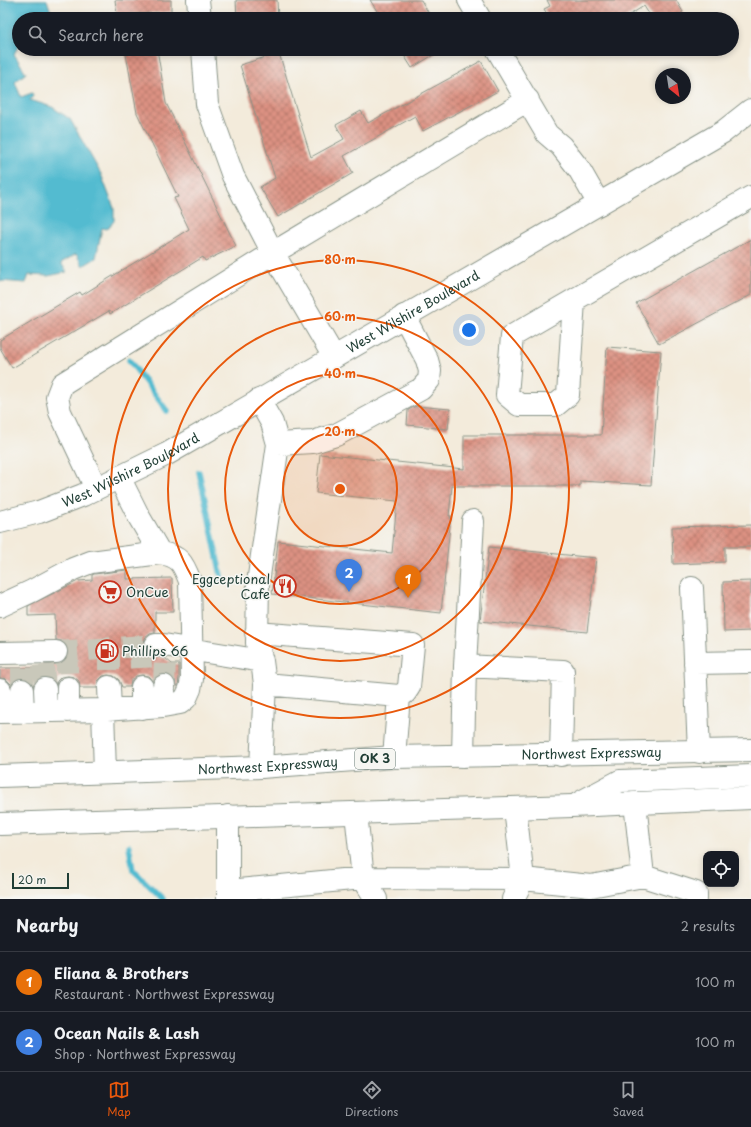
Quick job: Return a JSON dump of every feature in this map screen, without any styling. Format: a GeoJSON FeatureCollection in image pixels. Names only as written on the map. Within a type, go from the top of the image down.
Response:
{"type":"FeatureCollection","features":[{"type":"Feature","properties":{"kind":"main road"},"geometry":{"type":"LineString","coordinates":[[198,0],[199,12]]}},
{"type":"Feature","properties":{"kind":"main road"},"geometry":{"type":"LineString","coordinates":[[468,0],[476,12]]}},
{"type":"Feature","properties":{"kind":"main road"},"geometry":{"type":"LineString","coordinates":[[204,56],[207,104],[233,176],[273,253],[334,357]]}},
{"type":"Feature","properties":{"kind":"main road"},"geometry":{"type":"LineString","coordinates":[[501,56],[548,134],[561,146],[579,169],[599,204]]}},
{"type":"Feature","properties":{"kind":"main road"},"geometry":{"type":"LineString","coordinates":[[96,488],[60,412],[56,397],[62,384],[273,253],[528,100]]}},
{"type":"Feature","properties":{"kind":"main road","name":"West Wilshire Boulevard"},"geometry":{"type":"LineString","coordinates":[[0,522],[39,512],[83,495],[167,454],[723,132],[751,110]]}},
{"type":"Feature","properties":{"kind":"main road"},"geometry":{"type":"LineString","coordinates":[[574,300],[568,395],[556,405],[519,405],[507,394],[512,336],[751,197]]}},
{"type":"Feature","properties":{"kind":"main road"},"geometry":{"type":"LineString","coordinates":[[278,444],[313,442],[336,435],[421,389],[429,380],[430,371],[427,360],[404,316]]}},
{"type":"Feature","properties":{"kind":"main road"},"geometry":{"type":"LineString","coordinates":[[259,400],[272,423],[278,444],[258,583],[256,633],[265,684],[261,767]]}},
{"type":"Feature","properties":{"kind":"main road"},"geometry":{"type":"LineString","coordinates":[[119,477],[139,517],[160,553]]}},
{"type":"Feature","properties":{"kind":"main road"},"geometry":{"type":"LineString","coordinates":[[463,756],[465,666],[473,521]]}},
{"type":"Feature","properties":{"kind":"main road"},"geometry":{"type":"LineString","coordinates":[[0,606],[73,569],[91,562],[160,553],[170,554],[179,560],[185,568],[190,581],[192,679],[186,698],[180,703],[164,696],[142,697],[106,710],[0,712],[0,690]]}},
{"type":"Feature","properties":{"kind":"main road"},"geometry":{"type":"LineString","coordinates":[[692,588],[699,752]]}},
{"type":"Feature","properties":{"kind":"main road"},"geometry":{"type":"LineString","coordinates":[[256,633],[413,645],[409,687],[406,693],[399,696],[265,684]]}},
{"type":"Feature","properties":{"kind":"main road"},"geometry":{"type":"LineString","coordinates":[[161,649],[191,650],[262,661]]}},
{"type":"Feature","properties":{"kind":"main road"},"geometry":{"type":"LineString","coordinates":[[0,653],[21,661],[48,656]]}},
{"type":"Feature","properties":{"kind":"main road"},"geometry":{"type":"LineString","coordinates":[[695,664],[751,662]]}},
{"type":"Feature","properties":{"kind":"main road"},"geometry":{"type":"LineString","coordinates":[[465,666],[563,670],[561,755]]}},
{"type":"Feature","properties":{"kind":"main road"},"geometry":{"type":"LineString","coordinates":[[105,772],[106,710],[110,687]]}},
{"type":"Feature","properties":{"kind":"main road"},"geometry":{"type":"LineString","coordinates":[[68,688],[68,711]]}},
{"type":"Feature","properties":{"kind":"main road"},"geometry":{"type":"LineString","coordinates":[[45,689],[46,711]]}},
{"type":"Feature","properties":{"kind":"main road"},"geometry":{"type":"LineString","coordinates":[[22,690],[23,712]]}},
{"type":"Feature","properties":{"kind":"main road"},"geometry":{"type":"LineString","coordinates":[[394,758],[399,696]]}},
{"type":"Feature","properties":{"kind":"main road","name":"Northwest Expressway"},"geometry":{"type":"LineString","coordinates":[[0,776],[261,767],[394,758],[751,750]]}},
{"type":"Feature","properties":{"kind":"main road"},"geometry":{"type":"LineString","coordinates":[[572,806],[620,781],[751,776]]}},
{"type":"Feature","properties":{"kind":"main road"},"geometry":{"type":"LineString","coordinates":[[0,824],[515,808],[751,798]]}},
{"type":"Feature","properties":{"kind":"main road"},"geometry":{"type":"LineString","coordinates":[[635,803],[643,876]]}},
{"type":"Feature","properties":{"kind":"main road"},"geometry":{"type":"LineString","coordinates":[[513,899],[523,879],[515,808]]}},
{"type":"Feature","properties":{"kind":"main road"},"geometry":{"type":"LineString","coordinates":[[356,813],[363,878],[376,899]]}},
{"type":"Feature","properties":{"kind":"main road"},"geometry":{"type":"LineString","coordinates":[[228,816],[229,895],[363,878],[523,879],[591,892],[643,876],[696,893],[696,899]]}},
{"type":"Feature","properties":{"kind":"water"},"geometry":{"type":"Polygon","coordinates":[[[0,0],[47,0],[51,12],[12,12],[12,56],[15,56],[26,73],[15,82],[21,97],[32,93],[33,96],[30,100],[52,107],[70,119],[101,174],[114,208],[114,221],[107,229],[102,228],[96,258],[83,266],[76,254],[61,263],[67,272],[48,276],[29,275],[26,283],[0,281],[0,0]]]}},
{"type":"Feature","properties":{"kind":"building"},"geometry":{"type":"Polygon","coordinates":[[[115,0],[171,0],[171,12],[117,12],[115,0]]]}},
{"type":"Feature","properties":{"kind":"building"},"geometry":{"type":"Polygon","coordinates":[[[236,0],[277,0],[278,12],[237,12],[236,0]]]}},
{"type":"Feature","properties":{"kind":"building"},"geometry":{"type":"Polygon","coordinates":[[[370,0],[421,0],[428,12],[378,12],[370,0]]]}},
{"type":"Feature","properties":{"kind":"building"},"geometry":{"type":"Polygon","coordinates":[[[547,0],[676,0],[683,12],[648,12],[644,6],[634,12],[546,12],[544,9],[550,6],[547,0]]]}},
{"type":"Feature","properties":{"kind":"building"},"geometry":{"type":"Polygon","coordinates":[[[126,56],[158,56],[166,103],[236,246],[205,261],[203,257],[110,314],[109,311],[12,368],[0,348],[0,340],[80,292],[82,295],[189,229],[174,198],[178,197],[137,113],[126,56]]]}},
{"type":"Feature","properties":{"kind":"building"},"geometry":{"type":"Polygon","coordinates":[[[269,56],[280,56],[311,157],[344,139],[336,125],[361,111],[368,123],[481,61],[498,91],[423,131],[415,116],[344,156],[353,173],[278,217],[260,187],[275,178],[240,65],[269,56]]]}},
{"type":"Feature","properties":{"kind":"building"},"geometry":{"type":"Polygon","coordinates":[[[404,56],[432,56],[412,68],[404,56]]]}},
{"type":"Feature","properties":{"kind":"building"},"geometry":{"type":"Polygon","coordinates":[[[751,239],[751,295],[659,344],[636,303],[751,239]]]}},
{"type":"Feature","properties":{"kind":"building"},"geometry":{"type":"Polygon","coordinates":[[[607,347],[661,351],[651,485],[580,481],[580,486],[452,486],[449,516],[451,516],[441,613],[272,594],[278,541],[392,553],[397,501],[316,493],[320,454],[464,469],[464,435],[601,435],[607,347]]]}},
{"type":"Feature","properties":{"kind":"building"},"geometry":{"type":"Polygon","coordinates":[[[416,406],[450,409],[448,429],[407,425],[408,410],[416,406]]]}},
{"type":"Feature","properties":{"kind":"building"},"geometry":{"type":"Polygon","coordinates":[[[751,525],[751,547],[725,547],[725,562],[673,564],[672,527],[751,525]]]}},
{"type":"Feature","properties":{"kind":"building"},"geometry":{"type":"Polygon","coordinates":[[[489,547],[596,558],[587,632],[480,621],[489,547]]]}},
{"type":"Feature","properties":{"kind":"building","name":"Phillips 66"},"geometry":{"type":"Polygon","coordinates":[[[127,570],[127,579],[172,578],[173,612],[155,612],[155,633],[150,634],[145,638],[144,645],[145,652],[150,656],[165,658],[172,664],[179,664],[178,686],[176,686],[175,680],[171,676],[164,674],[158,675],[153,681],[148,676],[136,676],[131,680],[130,687],[122,687],[119,680],[114,676],[103,676],[98,681],[97,688],[80,688],[79,681],[74,677],[68,676],[61,677],[57,681],[56,685],[51,678],[44,677],[38,679],[33,686],[27,679],[16,679],[11,684],[6,679],[0,678],[0,668],[41,668],[44,665],[62,663],[67,658],[68,651],[66,645],[62,641],[56,640],[55,615],[28,616],[28,606],[78,581],[92,580],[92,575],[94,574],[127,570]]]}},
{"type":"Feature","properties":{"kind":"building"},"geometry":{"type":"Polygon","coordinates":[[[751,581],[751,631],[724,632],[723,582],[751,581]]]}},
{"type":"Feature","properties":{"kind":"waterway"},"geometry":{"type":"LineString","coordinates":[[129,360],[167,411]]}},
{"type":"Feature","properties":{"kind":"waterway"},"geometry":{"type":"LineString","coordinates":[[199,472],[222,580]]}},
{"type":"Feature","properties":{"kind":"waterway"},"geometry":{"type":"LineString","coordinates":[[129,846],[133,870],[163,899]]}},
{"type":"Feature","properties":{"kind":"tunnel"},"geometry":{"type":"LineString","coordinates":[[56,652],[156,645]]}},
{"type":"Feature","properties":{"kind":"tunnel"},"geometry":{"type":"LineString","coordinates":[[140,646],[142,687]]}},
{"type":"Feature","properties":{"kind":"tunnel"},"geometry":{"type":"LineString","coordinates":[[109,648],[109,687]]}},
{"type":"Feature","properties":{"kind":"tunnel"},"geometry":{"type":"LineString","coordinates":[[66,651],[68,688]]}},
{"type":"Feature","properties":{"kind":"tunnel"},"geometry":{"type":"LineString","coordinates":[[164,686],[165,658]]}},
{"type":"Feature","properties":{"kind":"tunnel"},"geometry":{"type":"LineString","coordinates":[[43,665],[45,689]]}},
{"type":"Feature","properties":{"kind":"tunnel"},"geometry":{"type":"LineString","coordinates":[[22,668],[22,690]]}},
{"type":"Feature","properties":{"kind":"place","name":"Eggceptional Cafe"},"geometry":{"type":"Point","coordinates":[285,586]}},
{"type":"Feature","properties":{"kind":"place","name":"OnCue"},"geometry":{"type":"Point","coordinates":[110,592]}},
{"type":"Feature","properties":{"kind":"place","name":"Ocean Nails & Lash"},"geometry":{"type":"Point","coordinates":[349,592]}},
{"type":"Feature","properties":{"kind":"place","name":"Eliana & Brothers"},"geometry":{"type":"Point","coordinates":[408,598]}},
{"type":"Feature","properties":{"kind":"place","name":"Phillips 66"},"geometry":{"type":"Point","coordinates":[107,651]}}]}
